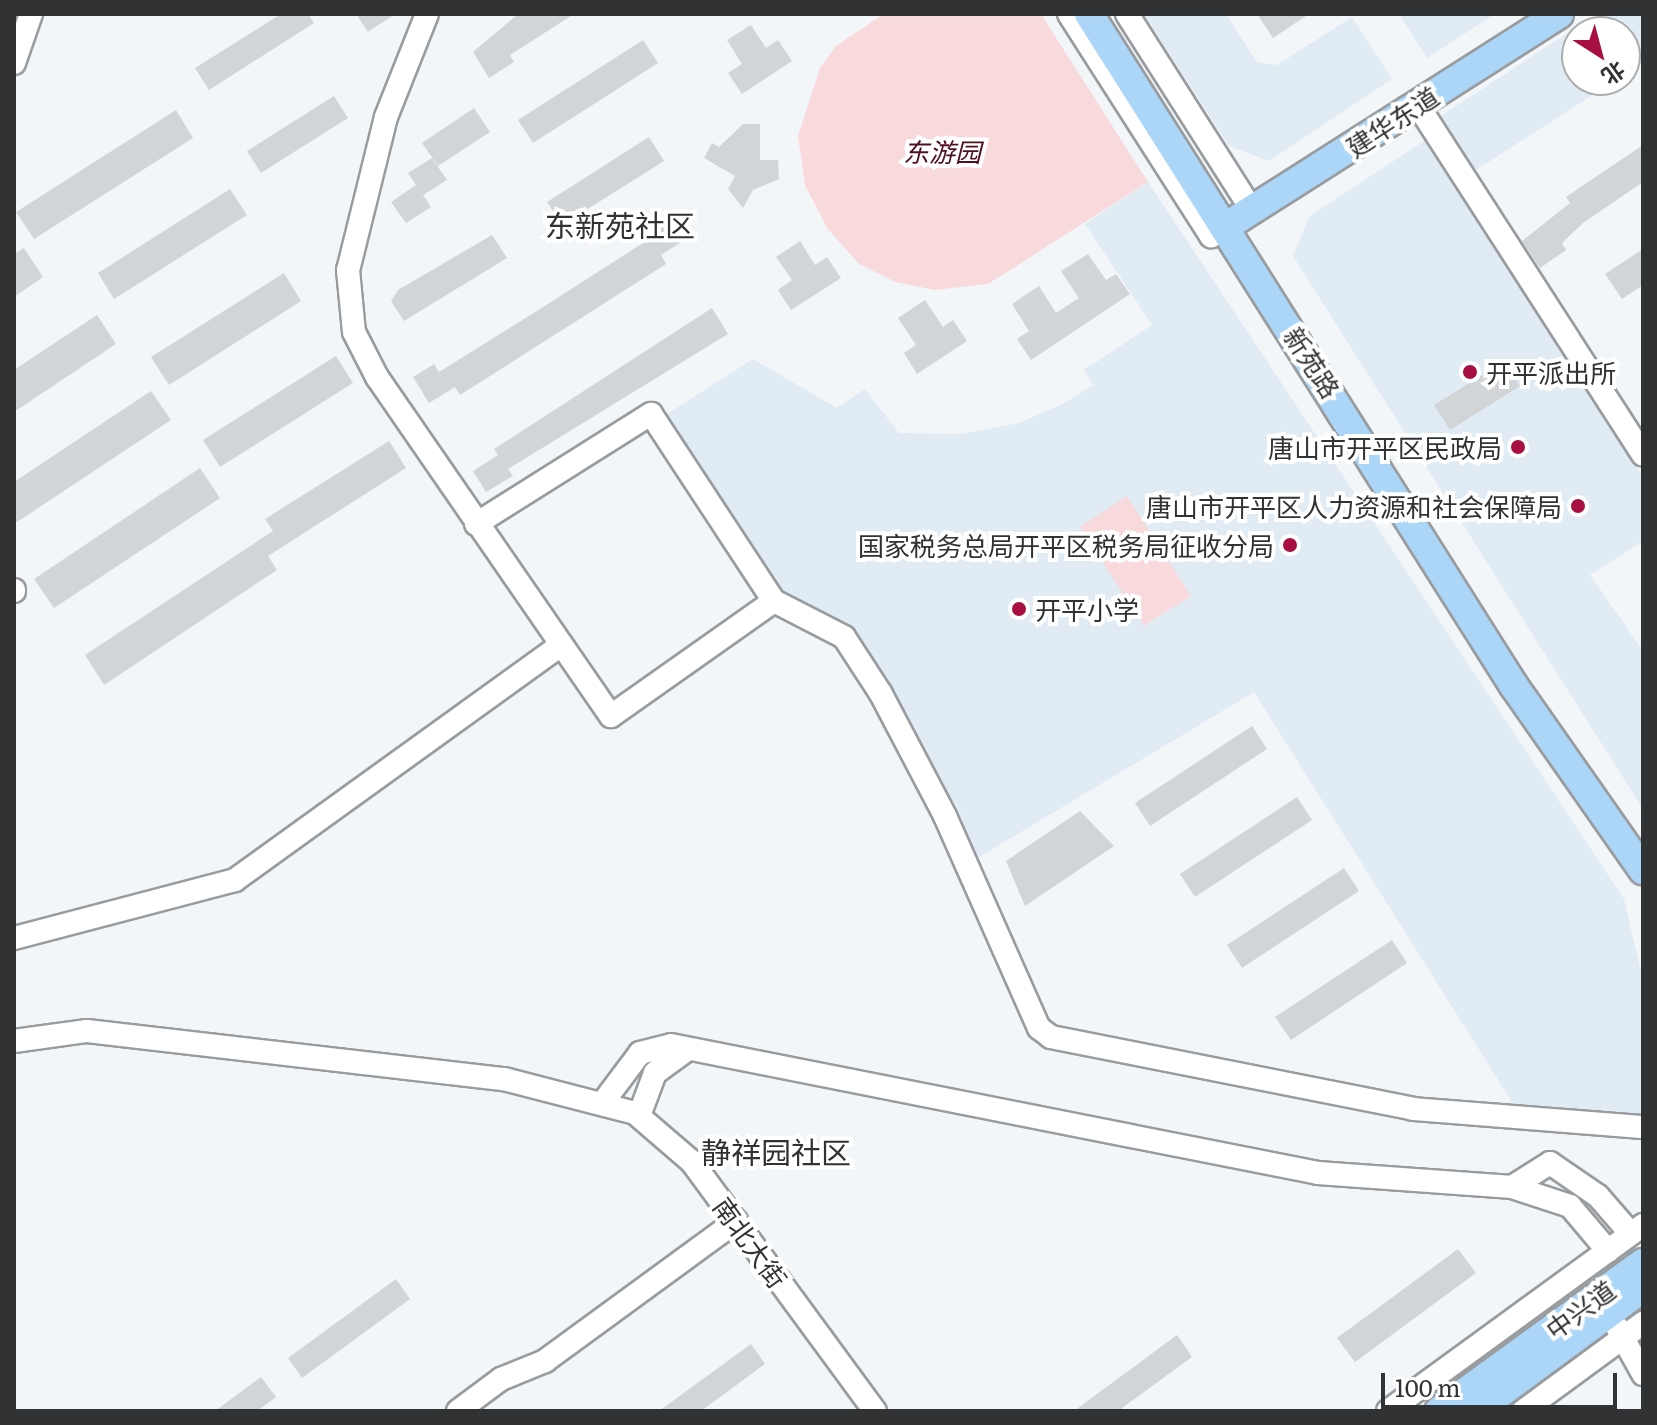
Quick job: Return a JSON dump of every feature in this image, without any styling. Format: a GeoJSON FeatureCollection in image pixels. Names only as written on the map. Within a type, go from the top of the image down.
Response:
{"type":"FeatureCollection","features":[{"type":"Feature","properties":{"kind":"main road","name":"新苑路"},"geometry":{"type":"LineString","coordinates":[[1089,14],[1239,219],[1514,686],[1643,870]]}},
{"type":"Feature","properties":{"kind":"main road","name":"新苑路"},"geometry":{"type":"LineString","coordinates":[[1108,14],[1532,683],[1643,841]]}},
{"type":"Feature","properties":{"kind":"main road","name":"建华东道"},"geometry":{"type":"LineString","coordinates":[[1239,219],[1559,14]]}},
{"type":"Feature","properties":{"kind":"main road","name":"中兴道"},"geometry":{"type":"LineString","coordinates":[[1439,1411],[1643,1263]]}},
{"type":"Feature","properties":{"kind":"main road","name":"中兴道"},"geometry":{"type":"LineString","coordinates":[[1476,1411],[1643,1288]]}},
{"type":"Feature","properties":{"kind":"street"},"geometry":{"type":"LineString","coordinates":[[14,63],[31,14]]}},
{"type":"Feature","properties":{"kind":"street"},"geometry":{"type":"LineString","coordinates":[[427,14],[386,117],[348,270],[354,332],[377,377],[559,646],[611,716],[774,601]]}},
{"type":"Feature","properties":{"kind":"street"},"geometry":{"type":"LineString","coordinates":[[1069,14],[1211,236],[1239,219],[1127,14]]}},
{"type":"Feature","properties":{"kind":"street"},"geometry":{"type":"LineString","coordinates":[[1417,104],[1643,455]]}},
{"type":"Feature","properties":{"kind":"street"},"geometry":{"type":"LineString","coordinates":[[476,524],[651,414],[774,601],[844,637],[881,694],[945,816],[1039,1028],[1051,1037],[1438,1113],[1643,1127]]}},
{"type":"Feature","properties":{"kind":"street"},"geometry":{"type":"LineString","coordinates":[[14,938],[235,880],[559,646]]}},
{"type":"Feature","properties":{"kind":"street","name":"南北大街"},"geometry":{"type":"LineString","coordinates":[[14,1041],[87,1031],[504,1079],[604,1101],[639,1116],[692,1162],[875,1411]]}},
{"type":"Feature","properties":{"kind":"street"},"geometry":{"type":"LineString","coordinates":[[604,1101],[640,1053],[671,1045],[684,1052],[1318,1173],[1512,1187],[1570,1206],[1608,1251]]}},
{"type":"Feature","properties":{"kind":"street"},"geometry":{"type":"LineString","coordinates":[[639,1116],[655,1073],[684,1052]]}},
{"type":"Feature","properties":{"kind":"street"},"geometry":{"type":"LineString","coordinates":[[1388,1411],[1637,1229],[1598,1196],[1550,1163],[1512,1187]]}},
{"type":"Feature","properties":{"kind":"street"},"geometry":{"type":"LineString","coordinates":[[458,1411],[501,1379],[545,1361],[736,1221]]}},
{"type":"Feature","properties":{"kind":"street"},"geometry":{"type":"LineString","coordinates":[[1607,1314],[1624,1337],[1643,1374]]}},
{"type":"Feature","properties":{"kind":"street"},"geometry":{"type":"LineString","coordinates":[[1523,1411],[1643,1323]]}},
{"type":"Feature","properties":{"kind":"shaded area"},"geometry":{"type":"Polygon","coordinates":[[[1144,14],[1226,14],[1257,62],[1277,65],[1352,17],[1392,79],[1269,161],[1229,146],[1144,14]]]}},
{"type":"Feature","properties":{"kind":"shaded area"},"geometry":{"type":"Polygon","coordinates":[[[1399,14],[1495,14],[1427,58],[1399,14]]]}},
{"type":"Feature","properties":{"kind":"shaded area"},"geometry":{"type":"Polygon","coordinates":[[[1643,14],[1643,62],[1641,63],[1641,16],[1594,16],[1643,14]]]}},
{"type":"Feature","properties":{"kind":"shaded area"},"geometry":{"type":"Polygon","coordinates":[[[1561,37],[1561,96],[1591,96],[1476,170],[1439,117],[1561,37]]]}},
{"type":"Feature","properties":{"kind":"shaded area"},"geometry":{"type":"Polygon","coordinates":[[[1427,139],[1643,477],[1643,541],[1590,575],[1643,651],[1643,809],[1293,256],[1310,216],[1427,139]]]}},
{"type":"Feature","properties":{"kind":"shaded area"},"geometry":{"type":"Polygon","coordinates":[[[1148,182],[1624,899],[1643,980],[1643,1115],[1517,1110],[1254,692],[976,859],[958,808],[836,626],[778,592],[662,417],[753,359],[837,408],[865,389],[899,433],[960,434],[1019,423],[1063,404],[1093,385],[1084,370],[1152,325],[1085,224],[1148,182]]]}},
{"type":"Feature","properties":{"kind":"green space","name":"东游园"},"geometry":{"type":"Polygon","coordinates":[[[884,14],[1041,14],[1148,182],[988,284],[935,290],[895,282],[859,264],[827,228],[805,185],[798,136],[820,68],[836,46],[884,14]]]}},
{"type":"Feature","properties":{"kind":"green space"},"geometry":{"type":"Polygon","coordinates":[[[1127,496],[1191,596],[1144,626],[1080,527],[1127,496]]]}},
{"type":"Feature","properties":{"kind":"building"},"geometry":{"type":"Polygon","coordinates":[[[281,14],[308,14],[314,23],[209,90],[195,68],[281,14]]]}},
{"type":"Feature","properties":{"kind":"building"},"geometry":{"type":"Polygon","coordinates":[[[356,14],[395,14],[368,32],[356,14]]]}},
{"type":"Feature","properties":{"kind":"building"},"geometry":{"type":"Polygon","coordinates":[[[518,14],[574,14],[510,55],[514,62],[489,78],[473,52],[518,14]]]}},
{"type":"Feature","properties":{"kind":"building"},"geometry":{"type":"Polygon","coordinates":[[[1257,14],[1309,14],[1273,38],[1257,14]]]}},
{"type":"Feature","properties":{"kind":"building"},"geometry":{"type":"Polygon","coordinates":[[[751,25],[766,48],[778,40],[792,61],[742,94],[728,73],[742,64],[727,40],[751,25]]]}},
{"type":"Feature","properties":{"kind":"building"},"geometry":{"type":"Polygon","coordinates":[[[643,40],[658,63],[533,143],[518,120],[643,40]]]}},
{"type":"Feature","properties":{"kind":"building"},"geometry":{"type":"Polygon","coordinates":[[[334,96],[348,118],[261,173],[247,151],[334,96]]]}},
{"type":"Feature","properties":{"kind":"building"},"geometry":{"type":"Polygon","coordinates":[[[474,108],[490,132],[438,166],[422,143],[474,108]]]}},
{"type":"Feature","properties":{"kind":"building"},"geometry":{"type":"Polygon","coordinates":[[[176,110],[193,138],[34,239],[16,212],[176,110]]]}},
{"type":"Feature","properties":{"kind":"building"},"geometry":{"type":"Polygon","coordinates":[[[743,124],[760,124],[760,160],[778,160],[779,179],[753,190],[743,208],[728,189],[735,176],[704,158],[712,143],[719,147],[743,124]]]}},
{"type":"Feature","properties":{"kind":"building"},"geometry":{"type":"Polygon","coordinates":[[[649,137],[664,161],[562,225],[547,202],[649,137]]]}},
{"type":"Feature","properties":{"kind":"building"},"geometry":{"type":"Polygon","coordinates":[[[1643,145],[1643,182],[1583,223],[1562,243],[1566,250],[1540,268],[1522,241],[1570,203],[1566,197],[1643,145]]]}},
{"type":"Feature","properties":{"kind":"building"},"geometry":{"type":"Polygon","coordinates":[[[432,158],[447,180],[423,195],[431,207],[406,223],[391,202],[416,185],[408,173],[432,158]]]}},
{"type":"Feature","properties":{"kind":"building"},"geometry":{"type":"Polygon","coordinates":[[[230,189],[247,215],[114,299],[98,273],[230,189]]]}},
{"type":"Feature","properties":{"kind":"building"},"geometry":{"type":"Polygon","coordinates":[[[670,214],[686,239],[661,255],[666,264],[460,395],[455,387],[429,403],[413,377],[434,364],[439,372],[540,309],[654,236],[648,228],[670,214]]]}},
{"type":"Feature","properties":{"kind":"building"},"geometry":{"type":"Polygon","coordinates":[[[492,235],[507,258],[404,321],[391,301],[398,290],[492,235]]]}},
{"type":"Feature","properties":{"kind":"building"},"geometry":{"type":"Polygon","coordinates":[[[800,241],[815,265],[827,257],[841,278],[791,310],[778,290],[792,280],[776,257],[800,241]]]}},
{"type":"Feature","properties":{"kind":"building"},"geometry":{"type":"Polygon","coordinates":[[[24,248],[43,277],[14,297],[14,254],[24,248]]]}},
{"type":"Feature","properties":{"kind":"building"},"geometry":{"type":"Polygon","coordinates":[[[1643,249],[1643,285],[1622,299],[1605,274],[1643,249]]]}},
{"type":"Feature","properties":{"kind":"building"},"geometry":{"type":"Polygon","coordinates":[[[1088,254],[1106,280],[1116,274],[1130,294],[1031,360],[1017,339],[1029,331],[1012,304],[1039,286],[1056,313],[1079,298],[1061,271],[1088,254]]]}},
{"type":"Feature","properties":{"kind":"building"},"geometry":{"type":"Polygon","coordinates":[[[284,273],[301,301],[169,385],[151,357],[284,273]]]}},
{"type":"Feature","properties":{"kind":"building"},"geometry":{"type":"Polygon","coordinates":[[[925,300],[943,327],[953,320],[967,341],[917,374],[904,353],[916,345],[898,318],[925,300]]]}},
{"type":"Feature","properties":{"kind":"building"},"geometry":{"type":"Polygon","coordinates":[[[712,308],[728,334],[508,469],[513,476],[486,492],[473,471],[498,455],[494,449],[712,308]]]}},
{"type":"Feature","properties":{"kind":"building"},"geometry":{"type":"Polygon","coordinates":[[[97,315],[116,344],[14,412],[14,370],[97,315]]]}},
{"type":"Feature","properties":{"kind":"building"},"geometry":{"type":"Polygon","coordinates":[[[336,356],[353,383],[220,467],[203,440],[336,356]]]}},
{"type":"Feature","properties":{"kind":"building","name":"开平派出所"},"geometry":{"type":"Polygon","coordinates":[[[1505,361],[1520,386],[1450,430],[1434,405],[1505,361]]]}},
{"type":"Feature","properties":{"kind":"building"},"geometry":{"type":"Polygon","coordinates":[[[151,391],[171,420],[14,524],[14,482],[151,391]]]}},
{"type":"Feature","properties":{"kind":"building"},"geometry":{"type":"Polygon","coordinates":[[[389,441],[406,468],[268,556],[277,570],[104,685],[85,655],[273,531],[265,519],[389,441]]]}},
{"type":"Feature","properties":{"kind":"building"},"geometry":{"type":"Polygon","coordinates":[[[200,468],[220,498],[54,608],[34,579],[200,468]]]}},
{"type":"Feature","properties":{"kind":"building"},"geometry":{"type":"Polygon","coordinates":[[[1252,726],[1267,749],[1150,826],[1135,803],[1252,726]]]}},
{"type":"Feature","properties":{"kind":"building"},"geometry":{"type":"Polygon","coordinates":[[[1297,797],[1312,820],[1195,897],[1180,874],[1297,797]]]}},
{"type":"Feature","properties":{"kind":"building"},"geometry":{"type":"Polygon","coordinates":[[[1080,811],[1114,846],[1025,906],[1006,861],[1080,811]]]}},
{"type":"Feature","properties":{"kind":"building"},"geometry":{"type":"Polygon","coordinates":[[[1344,868],[1359,891],[1242,968],[1227,945],[1344,868]]]}},
{"type":"Feature","properties":{"kind":"building"},"geometry":{"type":"Polygon","coordinates":[[[1392,940],[1407,963],[1291,1040],[1275,1017],[1392,940]]]}},
{"type":"Feature","properties":{"kind":"building"},"geometry":{"type":"Polygon","coordinates":[[[1458,1249],[1476,1273],[1355,1362],[1337,1338],[1458,1249]]]}},
{"type":"Feature","properties":{"kind":"building"},"geometry":{"type":"Polygon","coordinates":[[[396,1279],[410,1299],[302,1378],[288,1358],[396,1279]]]}},
{"type":"Feature","properties":{"kind":"building"},"geometry":{"type":"Polygon","coordinates":[[[1177,1335],[1192,1357],[1118,1411],[1074,1411],[1177,1335]]]}},
{"type":"Feature","properties":{"kind":"building"},"geometry":{"type":"Polygon","coordinates":[[[751,1344],[765,1364],[701,1411],[659,1411],[751,1344]]]}},
{"type":"Feature","properties":{"kind":"building"},"geometry":{"type":"Polygon","coordinates":[[[261,1377],[276,1397],[257,1411],[215,1411],[261,1377]]]}},
{"type":"Feature","properties":{"kind":"place","name":"开平派出所"},"geometry":{"type":"Point","coordinates":[1470,372]}},
{"type":"Feature","properties":{"kind":"place","name":"唐山市开平区民政局"},"geometry":{"type":"Point","coordinates":[1518,447]}},
{"type":"Feature","properties":{"kind":"place","name":"唐山市开平区人力资源和社会保障局"},"geometry":{"type":"Point","coordinates":[1578,506]}},
{"type":"Feature","properties":{"kind":"place","name":"国家税务总局开平区税务局征收分局"},"geometry":{"type":"Point","coordinates":[1290,545]}},
{"type":"Feature","properties":{"kind":"place","name":"开平小学"},"geometry":{"type":"Point","coordinates":[1019,609]}},
{"type":"Feature","properties":{"kind":"district","name":"东新苑社区"},"geometry":{"type":"Point","coordinates":[620,224]}},
{"type":"Feature","properties":{"kind":"district","name":"静祥园社区"},"geometry":{"type":"Point","coordinates":[776,1151]}}]}
